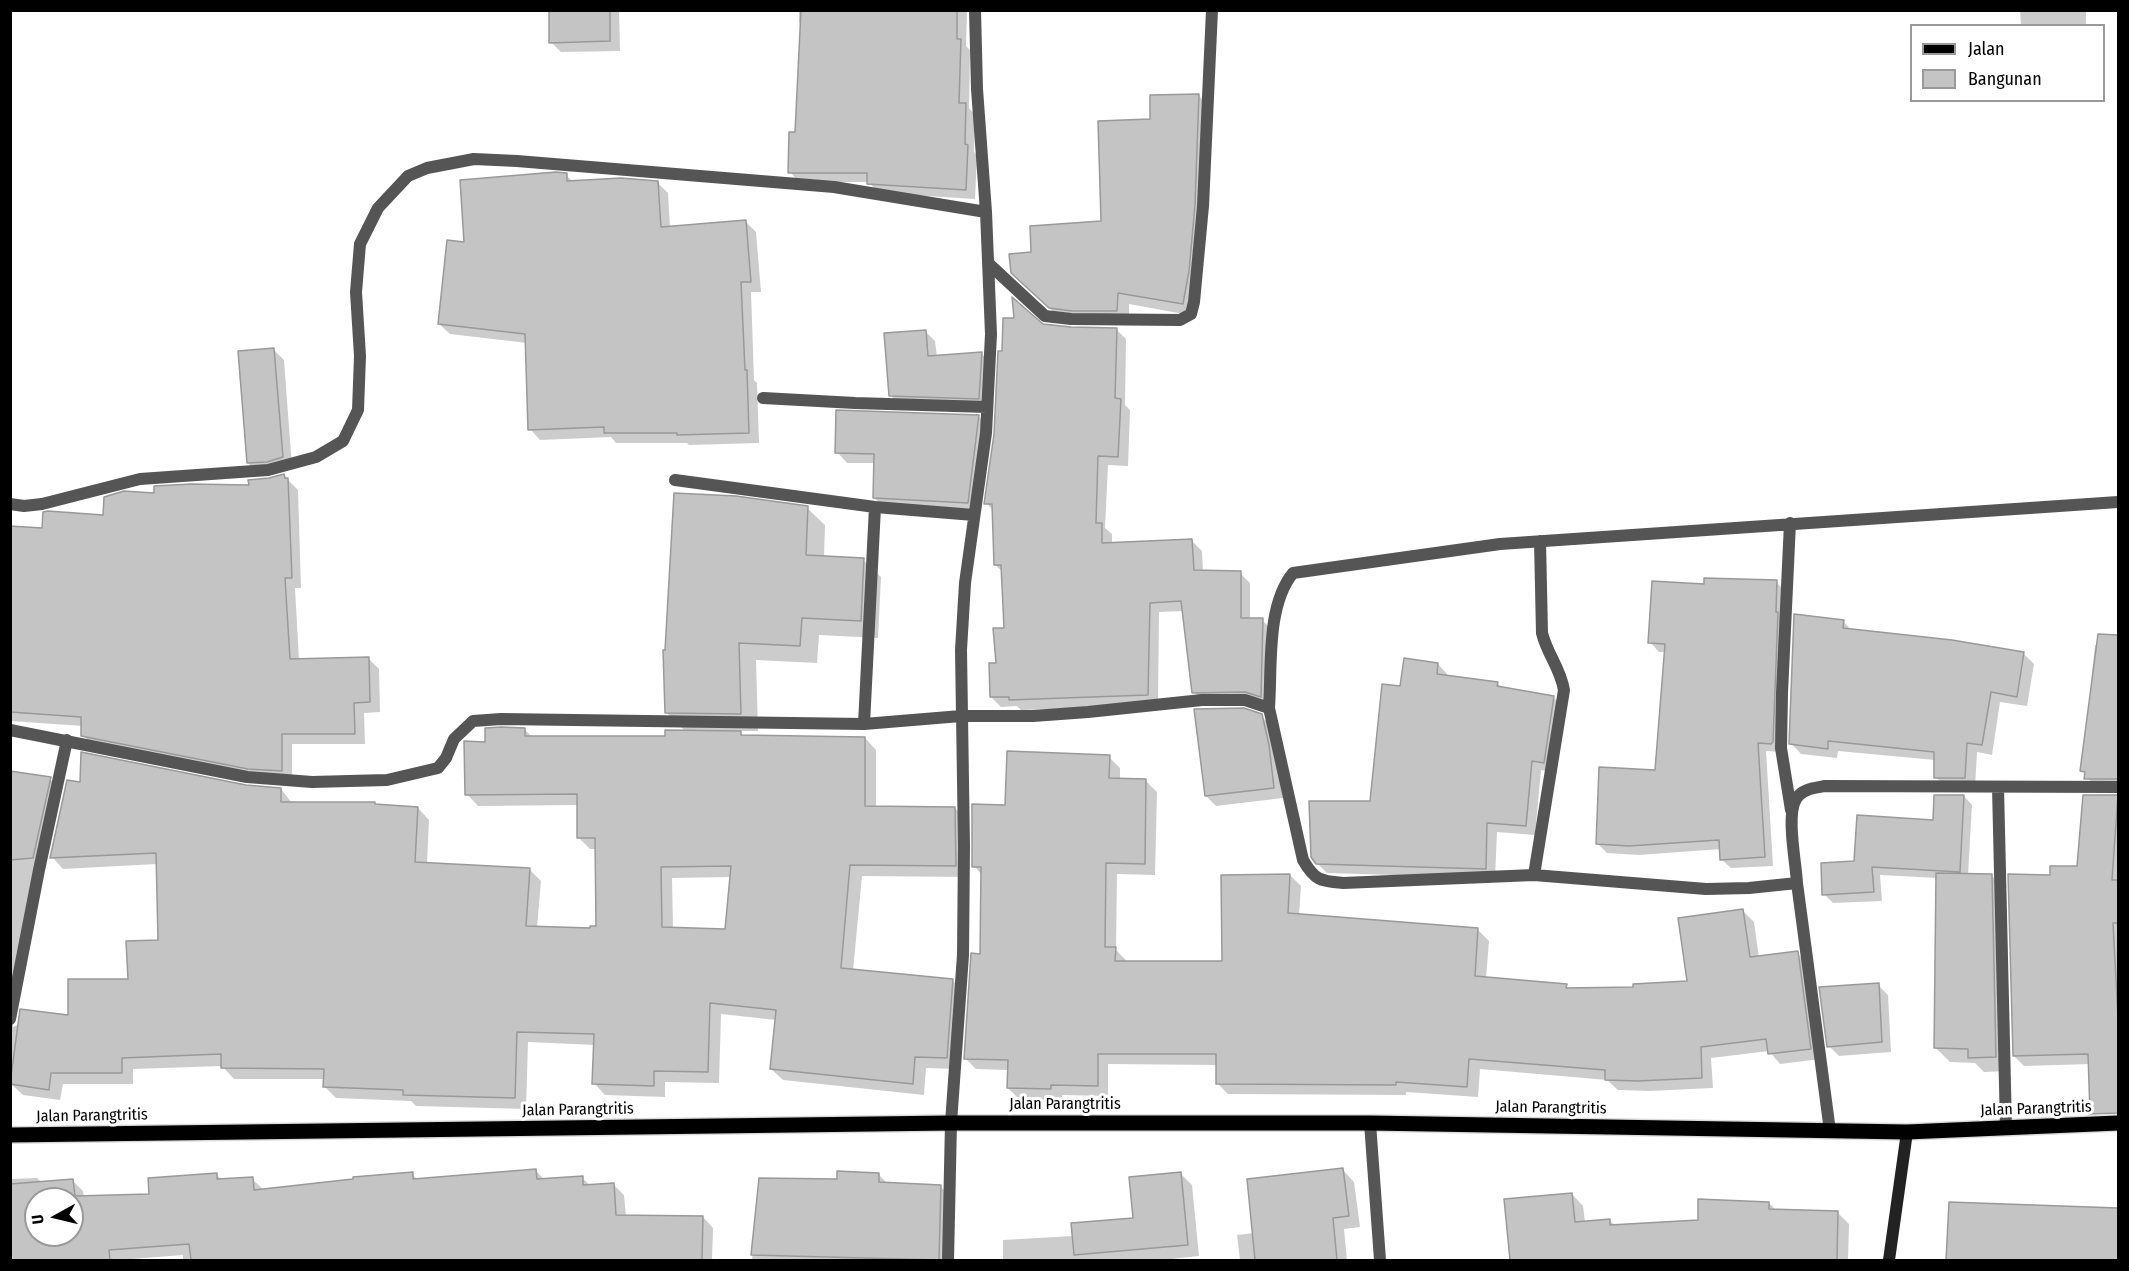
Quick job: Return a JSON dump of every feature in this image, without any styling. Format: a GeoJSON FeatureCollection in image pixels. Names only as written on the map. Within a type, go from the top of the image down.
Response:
{"type":"FeatureCollection","features":[{"type":"Feature","properties":{"kind":"main road","name":"Jalan Parangtritis"},"geometry":{"type":"LineString","coordinates":[[10,1135],[951,1123],[1370,1123],[1907,1132],[2118,1123]]}},
{"type":"Feature","properties":{"kind":"main road"},"geometry":{"type":"LineString","coordinates":[[1889,1260],[1907,1132]]}},
{"type":"Feature","properties":{"kind":"street"},"geometry":{"type":"LineString","coordinates":[[948,1260],[951,1123],[963,955],[961,650],[965,584],[986,433],[991,334],[986,212],[976,89],[975,10]]}},
{"type":"Feature","properties":{"kind":"street"},"geometry":{"type":"LineString","coordinates":[[989,264],[1045,316],[1071,319],[1180,320],[1191,314],[1203,206],[1212,10]]}},
{"type":"Feature","properties":{"kind":"street"},"geometry":{"type":"LineString","coordinates":[[10,504],[24,506],[42,504],[140,479],[268,470],[316,457],[343,441],[358,410],[360,356],[356,292],[360,244],[378,208],[408,176],[427,168],[474,159],[529,162],[834,187],[986,212]]}},
{"type":"Feature","properties":{"kind":"street"},"geometry":{"type":"LineString","coordinates":[[763,398],[855,404],[987,407]]}},
{"type":"Feature","properties":{"kind":"street"},"geometry":{"type":"LineString","coordinates":[[675,480],[875,507],[974,515]]}},
{"type":"Feature","properties":{"kind":"street"},"geometry":{"type":"LineString","coordinates":[[1797,883],[1749,888],[1706,889],[1534,875],[1343,883],[1325,881],[1312,876],[1303,861],[1269,708],[1275,609],[1283,585],[1293,573],[1500,544],[2118,502]]}},
{"type":"Feature","properties":{"kind":"street"},"geometry":{"type":"LineString","coordinates":[[864,724],[875,507]]}},
{"type":"Feature","properties":{"kind":"street"},"geometry":{"type":"LineString","coordinates":[[1790,523],[1781,748],[1830,1131]]}},
{"type":"Feature","properties":{"kind":"street"},"geometry":{"type":"LineString","coordinates":[[1534,875],[1564,690],[1561,674],[1542,633],[1540,541]]}},
{"type":"Feature","properties":{"kind":"street"},"geometry":{"type":"LineString","coordinates":[[10,730],[247,777],[312,783],[387,780],[438,768],[446,758],[454,739],[473,721],[501,719],[864,724],[961,716],[1033,716],[1120,710],[1202,700],[1245,700],[1269,708]]}},
{"type":"Feature","properties":{"kind":"street"},"geometry":{"type":"LineString","coordinates":[[10,1019],[67,740]]}},
{"type":"Feature","properties":{"kind":"street"},"geometry":{"type":"LineString","coordinates":[[1791,814],[1796,799],[1807,790],[1825,786],[2118,787]]}},
{"type":"Feature","properties":{"kind":"street"},"geometry":{"type":"LineString","coordinates":[[1998,787],[2006,1128]]}},
{"type":"Feature","properties":{"kind":"street"},"geometry":{"type":"LineString","coordinates":[[1370,1123],[1380,1260]]}},
{"type":"Feature","properties":{"kind":"building"},"geometry":{"type":"Polygon","coordinates":[[[549,10],[610,10],[610,41],[549,43],[549,10]]]}},
{"type":"Feature","properties":{"kind":"building"},"geometry":{"type":"Polygon","coordinates":[[[801,10],[957,10],[957,39],[961,39],[959,103],[966,103],[965,144],[968,145],[966,190],[867,184],[867,173],[788,173],[789,132],[795,132],[801,10]]]}},
{"type":"Feature","properties":{"kind":"building"},"geometry":{"type":"Polygon","coordinates":[[[1199,94],[1195,205],[1189,271],[1183,304],[1118,293],[1117,311],[1072,311],[1049,308],[1011,273],[1009,254],[1031,252],[1030,226],[1101,221],[1098,121],[1150,119],[1150,95],[1199,94]]]}},
{"type":"Feature","properties":{"kind":"building"},"geometry":{"type":"Polygon","coordinates":[[[567,173],[567,181],[621,178],[658,181],[661,227],[746,220],[751,282],[741,282],[749,433],[677,435],[677,433],[604,433],[604,427],[528,430],[525,334],[438,324],[447,240],[464,242],[460,180],[567,173]]]}},
{"type":"Feature","properties":{"kind":"building"},"geometry":{"type":"Polygon","coordinates":[[[1012,297],[1043,324],[1117,328],[1115,398],[1121,399],[1118,457],[1098,456],[1096,523],[1102,523],[1102,543],[1192,539],[1194,570],[1241,571],[1241,618],[1263,618],[1261,697],[1245,692],[1192,693],[1181,601],[1150,603],[1148,695],[1009,700],[1009,697],[990,697],[989,663],[996,663],[993,628],[1004,628],[1001,565],[994,565],[992,504],[984,504],[994,434],[998,351],[1002,351],[1003,318],[1014,318],[1012,297]]]}},
{"type":"Feature","properties":{"kind":"building"},"geometry":{"type":"Polygon","coordinates":[[[926,330],[928,356],[982,352],[979,399],[889,396],[884,333],[926,330]]]}},
{"type":"Feature","properties":{"kind":"building"},"geometry":{"type":"Polygon","coordinates":[[[274,348],[283,457],[267,462],[247,463],[238,351],[274,348]]]}},
{"type":"Feature","properties":{"kind":"building"},"geometry":{"type":"Polygon","coordinates":[[[836,410],[979,415],[968,503],[873,498],[874,454],[835,453],[836,410]]]}},
{"type":"Feature","properties":{"kind":"building"},"geometry":{"type":"Polygon","coordinates":[[[284,474],[285,478],[288,478],[292,578],[285,578],[290,659],[369,657],[370,702],[354,703],[355,734],[282,734],[282,771],[248,769],[81,736],[81,717],[10,712],[10,526],[42,528],[43,512],[48,511],[103,515],[104,497],[124,491],[154,493],[154,486],[191,484],[249,485],[248,480],[284,474]]]}},
{"type":"Feature","properties":{"kind":"building"},"geometry":{"type":"Polygon","coordinates":[[[674,493],[736,496],[808,506],[806,555],[864,558],[861,621],[802,618],[800,646],[739,643],[741,714],[665,713],[663,650],[665,650],[674,493]]]}},
{"type":"Feature","properties":{"kind":"building"},"geometry":{"type":"Polygon","coordinates":[[[1704,578],[1777,580],[1773,742],[1771,744],[1758,743],[1765,857],[1720,860],[1719,840],[1629,846],[1596,844],[1599,767],[1655,770],[1665,644],[1648,643],[1652,581],[1704,584],[1704,578]]]}},
{"type":"Feature","properties":{"kind":"building"},"geometry":{"type":"Polygon","coordinates":[[[1794,614],[1844,620],[1843,628],[1952,640],[2024,652],[2017,697],[1991,692],[1982,745],[1967,743],[1965,778],[1934,778],[1934,752],[1828,741],[1828,749],[1789,744],[1794,614]]]}},
{"type":"Feature","properties":{"kind":"building"},"geometry":{"type":"Polygon","coordinates":[[[2098,634],[2118,635],[2118,779],[2084,779],[2085,772],[2080,771],[2098,634]]]}},
{"type":"Feature","properties":{"kind":"building"},"geometry":{"type":"Polygon","coordinates":[[[1404,658],[1438,663],[1437,674],[1498,682],[1497,686],[1554,696],[1544,763],[1532,761],[1526,826],[1487,823],[1486,869],[1316,864],[1311,857],[1309,801],[1370,801],[1382,684],[1400,686],[1404,658]]]}},
{"type":"Feature","properties":{"kind":"building"},"geometry":{"type":"Polygon","coordinates":[[[1244,708],[1262,714],[1269,745],[1274,788],[1205,796],[1194,709],[1244,708]]]}},
{"type":"Feature","properties":{"kind":"building"},"geometry":{"type":"Polygon","coordinates":[[[485,728],[525,728],[525,736],[665,736],[665,730],[741,731],[741,735],[865,737],[865,806],[955,807],[956,866],[850,865],[841,968],[953,979],[947,1058],[915,1057],[913,1084],[770,1069],[776,1010],[710,1003],[708,1072],[654,1071],[654,1086],[592,1084],[594,1034],[517,1032],[515,1098],[403,1095],[403,1090],[323,1087],[324,1069],[221,1068],[221,1054],[122,1058],[122,1073],[51,1073],[49,1090],[10,1084],[20,1009],[68,1015],[68,979],[128,979],[126,941],[158,940],[156,853],[50,858],[67,780],[80,782],[81,752],[246,785],[281,788],[281,802],[375,802],[375,804],[418,807],[415,862],[530,868],[526,926],[590,928],[590,926],[596,926],[595,838],[577,838],[577,794],[465,795],[464,741],[485,742],[485,728]],[[731,866],[661,867],[662,927],[725,929],[731,866]]]}},
{"type":"Feature","properties":{"kind":"building"},"geometry":{"type":"Polygon","coordinates":[[[1007,751],[1110,755],[1109,778],[1146,779],[1145,864],[1106,863],[1105,947],[1116,947],[1115,961],[1222,961],[1221,875],[1290,874],[1288,913],[1478,928],[1475,976],[1567,984],[1566,988],[1633,987],[1633,984],[1687,981],[1678,918],[1743,909],[1750,957],[1798,951],[1811,1049],[1768,1054],[1766,1039],[1701,1047],[1702,1078],[1638,1081],[1605,1080],[1605,1070],[1469,1059],[1467,1087],[1396,1082],[1396,1085],[1216,1084],[1216,1054],[1098,1054],[1098,1086],[1051,1085],[1051,1089],[1007,1088],[1008,1060],[964,1059],[971,953],[980,954],[981,867],[972,867],[972,804],[1005,805],[1007,751]]]}},
{"type":"Feature","properties":{"kind":"building"},"geometry":{"type":"Polygon","coordinates":[[[10,771],[51,777],[33,858],[10,860],[10,771]]]}},
{"type":"Feature","properties":{"kind":"building"},"geometry":{"type":"Polygon","coordinates":[[[1934,795],[1964,795],[1960,872],[1872,867],[1874,892],[1822,895],[1821,863],[1854,861],[1857,815],[1933,820],[1934,795]]]}},
{"type":"Feature","properties":{"kind":"building"},"geometry":{"type":"Polygon","coordinates":[[[2083,795],[2118,795],[2112,880],[2118,880],[2118,923],[2113,923],[2118,1017],[2118,1113],[2090,1114],[2088,1054],[2013,1056],[2008,874],[2050,875],[2050,866],[2077,866],[2083,795]]]}},
{"type":"Feature","properties":{"kind":"building"},"geometry":{"type":"Polygon","coordinates":[[[1936,873],[1992,874],[1996,1057],[1968,1058],[1968,1049],[1934,1048],[1936,873]]]}},
{"type":"Feature","properties":{"kind":"building"},"geometry":{"type":"Polygon","coordinates":[[[1879,983],[1882,1042],[1827,1047],[1819,987],[1879,983]]]}},
{"type":"Feature","properties":{"kind":"building"},"geometry":{"type":"Polygon","coordinates":[[[1343,1168],[1349,1216],[1333,1218],[1337,1260],[1255,1260],[1247,1179],[1343,1168]]]}},
{"type":"Feature","properties":{"kind":"building"},"geometry":{"type":"Polygon","coordinates":[[[536,1169],[537,1179],[583,1176],[583,1185],[614,1183],[616,1215],[703,1216],[702,1260],[191,1260],[189,1244],[109,1250],[110,1260],[10,1260],[10,1184],[73,1179],[74,1187],[24,1187],[24,1247],[84,1247],[84,1196],[149,1194],[148,1178],[217,1173],[217,1179],[253,1177],[254,1190],[413,1172],[413,1179],[536,1169]]]}},
{"type":"Feature","properties":{"kind":"building"},"geometry":{"type":"Polygon","coordinates":[[[837,1171],[879,1173],[879,1182],[941,1185],[939,1260],[751,1255],[759,1178],[837,1179],[837,1171]]]}},
{"type":"Feature","properties":{"kind":"building"},"geometry":{"type":"Polygon","coordinates":[[[1181,1172],[1188,1245],[1074,1255],[1071,1223],[1133,1218],[1129,1177],[1181,1172]]]}},
{"type":"Feature","properties":{"kind":"building"},"geometry":{"type":"Polygon","coordinates":[[[1572,1193],[1575,1222],[1610,1219],[1610,1225],[1698,1220],[1698,1199],[1769,1202],[1769,1209],[1838,1211],[1837,1260],[1510,1260],[1504,1199],[1572,1193]]]}},
{"type":"Feature","properties":{"kind":"building"},"geometry":{"type":"Polygon","coordinates":[[[1949,1202],[2118,1208],[2118,1260],[1946,1260],[1949,1202]]]}}]}
